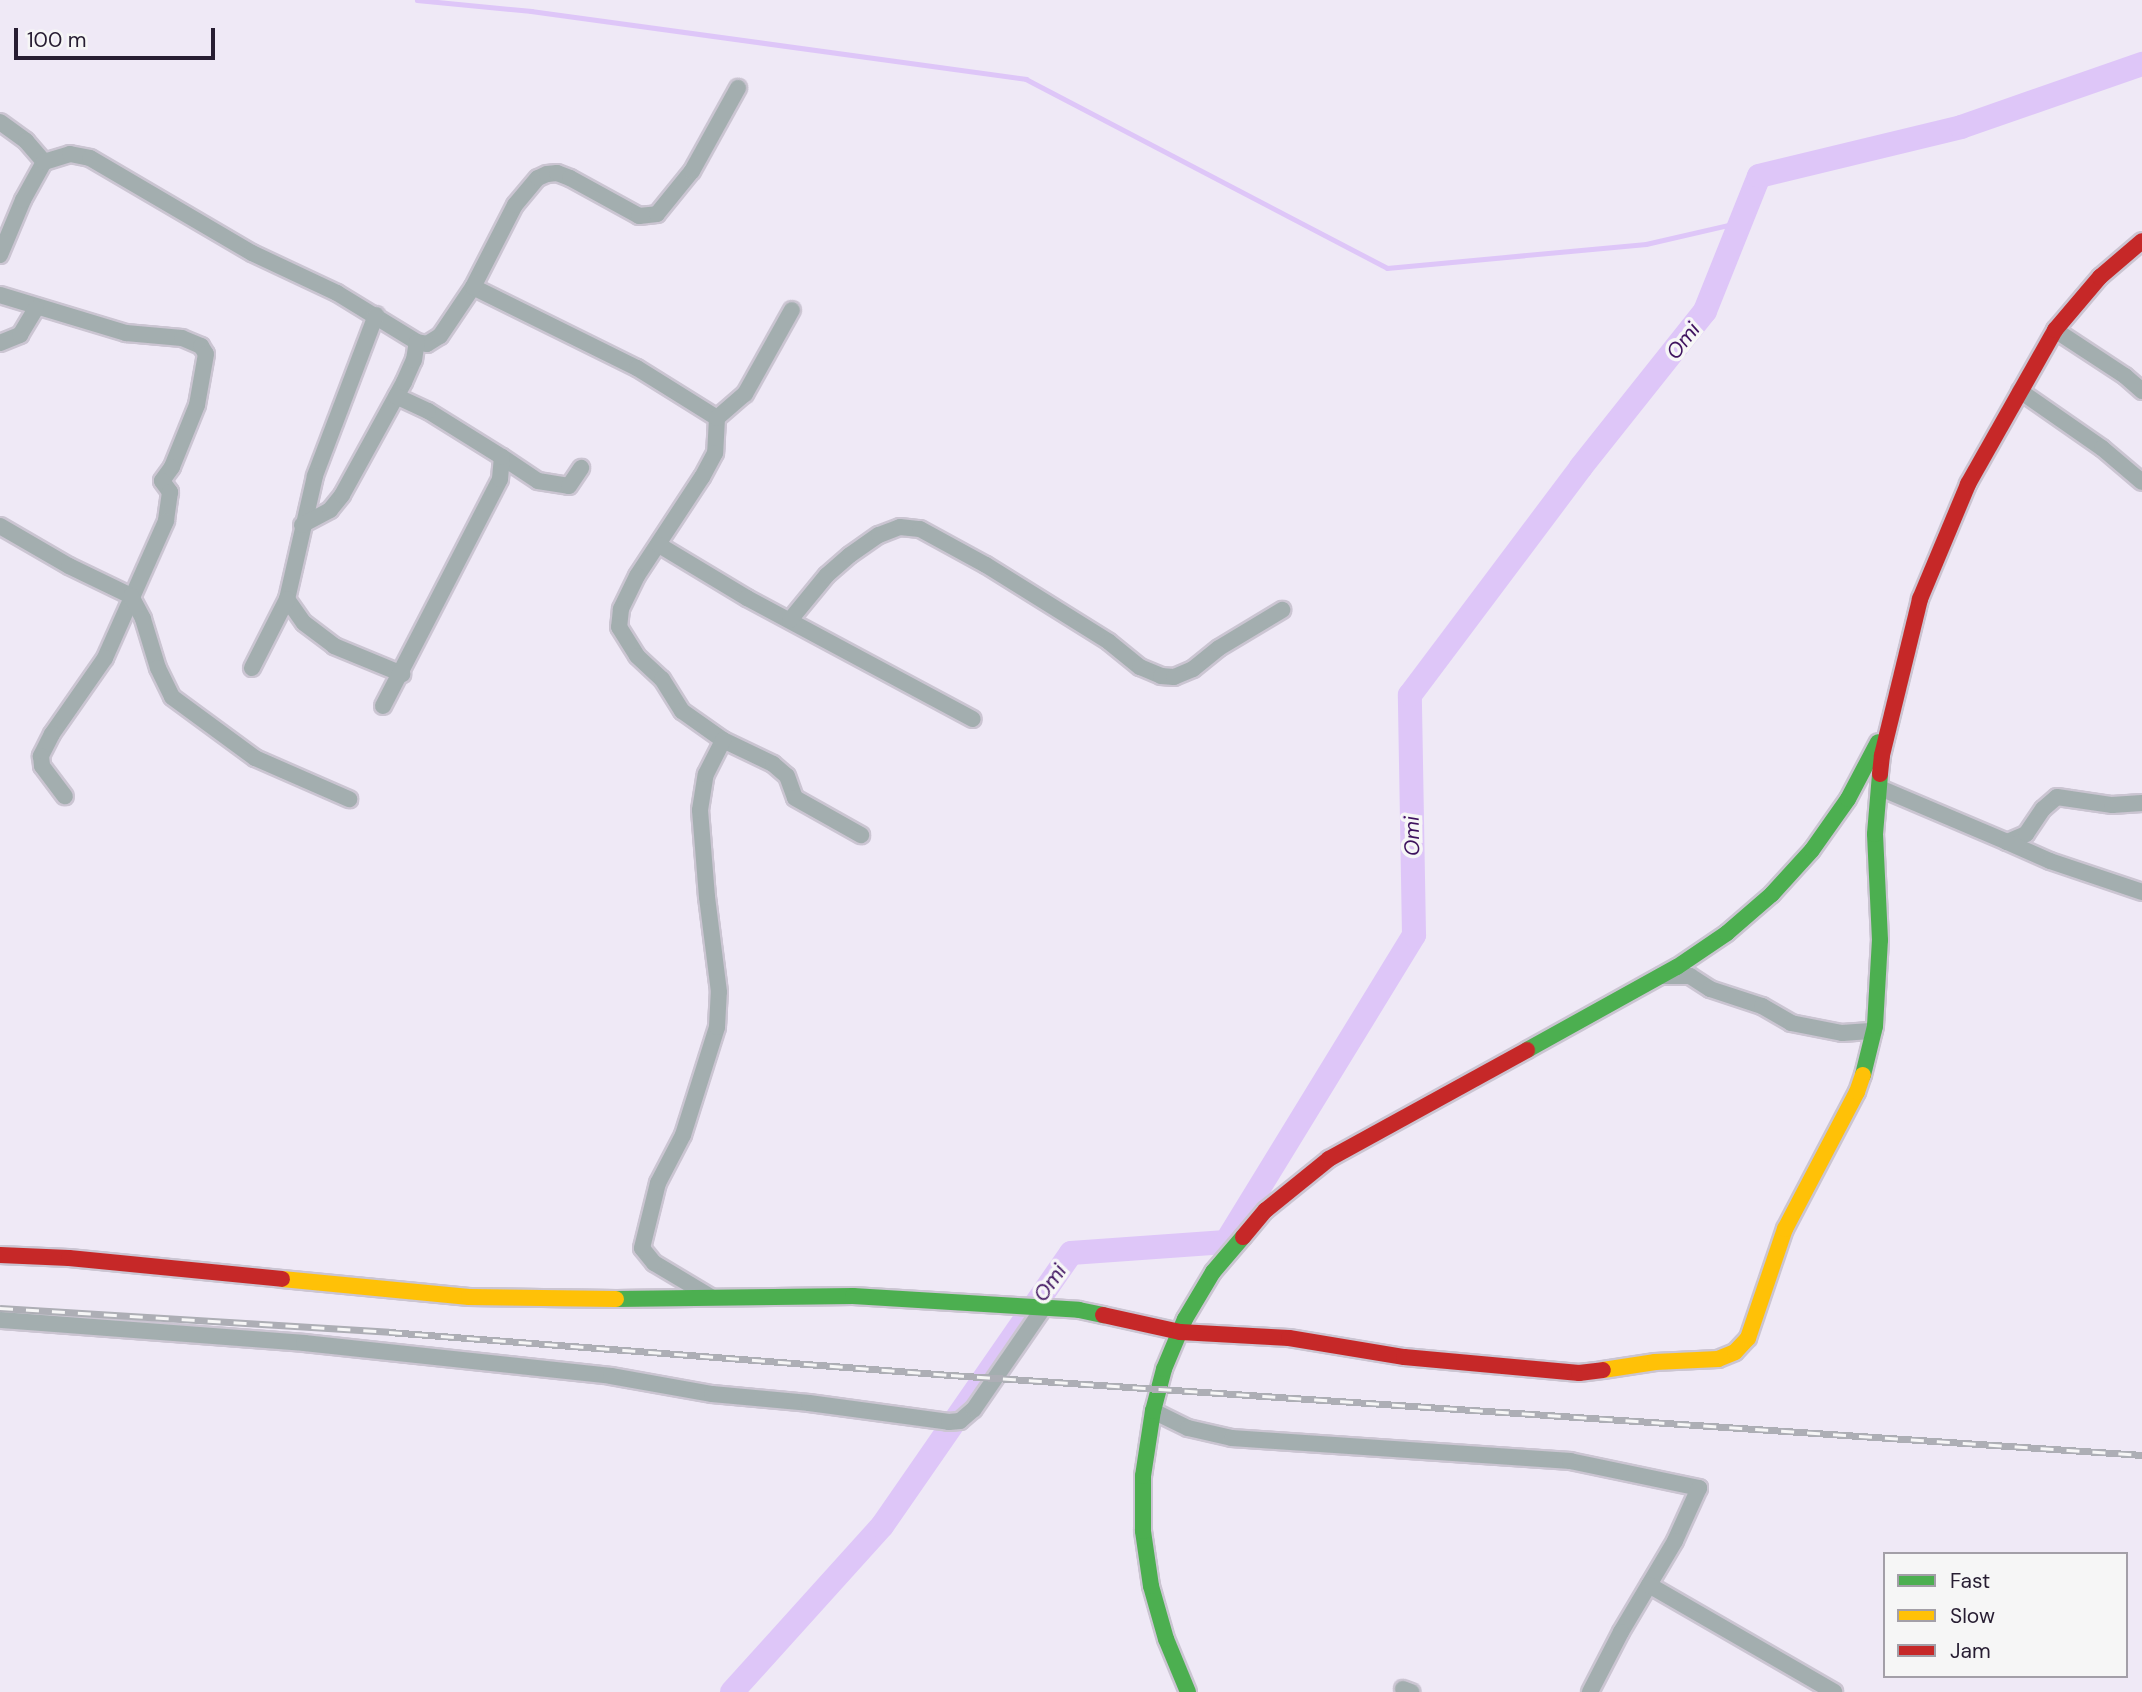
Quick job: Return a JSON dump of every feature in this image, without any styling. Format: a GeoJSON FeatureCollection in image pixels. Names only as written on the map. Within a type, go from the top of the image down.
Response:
{"type":"FeatureCollection","features":[{"type":"Feature","properties":{"kind":"street"},"geometry":{"type":"LineString","coordinates":[[0,255],[27,191],[44,162],[70,153],[90,158],[188,218],[376,315],[417,342],[427,344],[440,337],[473,287],[515,205],[538,178],[547,173],[556,173],[639,216],[657,214],[697,163],[738,88]]}},
{"type":"Feature","properties":{"kind":"street"},"geometry":{"type":"LineString","coordinates":[[0,122],[26,141],[44,162]]}},
{"type":"Feature","properties":{"kind":"street"},"geometry":{"type":"LineString","coordinates":[[0,1255],[186,1268],[469,1297],[853,1296],[1044,1307],[1091,1312],[1180,1332],[1289,1338],[1404,1357],[1579,1373],[1655,1362],[1718,1359],[1735,1352],[1748,1338],[1785,1230],[1857,1092],[1874,1031],[1880,940],[1875,834],[1891,712],[1920,599],[1968,484],[2055,330],[2100,276],[2142,241]]}},
{"type":"Feature","properties":{"kind":"street"},"geometry":{"type":"LineString","coordinates":[[473,287],[637,368],[717,418]]}},
{"type":"Feature","properties":{"kind":"street"},"geometry":{"type":"LineString","coordinates":[[0,295],[126,333],[182,338],[201,345],[206,354],[197,405],[172,467],[162,481],[170,492],[166,521],[105,658],[43,748],[42,766],[65,796]]}},
{"type":"Feature","properties":{"kind":"street"},"geometry":{"type":"LineString","coordinates":[[0,342],[20,335],[36,308]]}},
{"type":"Feature","properties":{"kind":"street"},"geometry":{"type":"LineString","coordinates":[[792,310],[745,394],[717,418],[715,453],[637,576],[621,610],[619,627],[637,656],[663,679],[682,710],[723,740],[773,764],[787,776],[794,798],[861,835]]}},
{"type":"Feature","properties":{"kind":"street"},"geometry":{"type":"LineString","coordinates":[[252,668],[287,599],[315,476],[376,315]]}},
{"type":"Feature","properties":{"kind":"street"},"geometry":{"type":"LineString","coordinates":[[2055,330],[2125,376],[2142,391]]}},
{"type":"Feature","properties":{"kind":"street"},"geometry":{"type":"LineString","coordinates":[[302,525],[330,510],[342,495],[414,360],[417,342]]}},
{"type":"Feature","properties":{"kind":"street"},"geometry":{"type":"LineString","coordinates":[[2020,391],[2102,448],[2142,482]]}},
{"type":"Feature","properties":{"kind":"street"},"geometry":{"type":"LineString","coordinates":[[396,396],[428,411],[538,481],[569,486],[581,468]]}},
{"type":"Feature","properties":{"kind":"street"},"geometry":{"type":"LineString","coordinates":[[383,706],[402,674],[461,550],[500,479],[502,457]]}},
{"type":"Feature","properties":{"kind":"street"},"geometry":{"type":"LineString","coordinates":[[0,526],[69,566],[131,596],[143,619],[158,668],[172,697],[255,758],[349,799]]}},
{"type":"Feature","properties":{"kind":"street"},"geometry":{"type":"LineString","coordinates":[[790,620],[827,575],[850,555],[879,535],[900,527],[920,529],[986,565],[1110,642],[1140,667],[1161,676],[1174,677],[1193,669],[1219,648],[1282,610]]}},
{"type":"Feature","properties":{"kind":"street"},"geometry":{"type":"LineString","coordinates":[[659,545],[790,620],[973,719]]}},
{"type":"Feature","properties":{"kind":"street"},"geometry":{"type":"LineString","coordinates":[[287,599],[304,623],[334,646],[402,674]]}},
{"type":"Feature","properties":{"kind":"street"},"geometry":{"type":"LineString","coordinates":[[1188,1692],[1161,1626],[1146,1559],[1143,1476],[1153,1411],[1164,1369],[1199,1295],[1229,1250],[1266,1210],[1307,1174],[1661,976],[1727,933],[1792,873],[1848,799],[1891,712]]}},
{"type":"Feature","properties":{"kind":"street"},"geometry":{"type":"LineString","coordinates":[[713,1298],[654,1263],[642,1248],[658,1183],[682,1135],[717,1027],[719,992],[700,810],[706,774],[723,740]]}},
{"type":"Feature","properties":{"kind":"street"},"geometry":{"type":"LineString","coordinates":[[1880,788],[2050,861],[2142,892]]}},
{"type":"Feature","properties":{"kind":"street"},"geometry":{"type":"LineString","coordinates":[[2007,842],[2026,834],[2043,809],[2057,797],[2112,805],[2142,803]]}},
{"type":"Feature","properties":{"kind":"street"},"geometry":{"type":"LineString","coordinates":[[1661,976],[1690,976],[1710,989],[1762,1006],[1791,1023],[1842,1033],[1874,1031]]}},
{"type":"Feature","properties":{"kind":"street"},"geometry":{"type":"LineString","coordinates":[[0,1320],[304,1343],[611,1377],[712,1394],[809,1403],[949,1422],[960,1420],[974,1409],[1044,1307]]}},
{"type":"Feature","properties":{"kind":"street"},"geometry":{"type":"LineString","coordinates":[[1153,1411],[1188,1428],[1232,1438],[1570,1461],[1699,1488],[1675,1541],[1590,1692]]}},
{"type":"Feature","properties":{"kind":"street"},"geometry":{"type":"LineString","coordinates":[[1649,1585],[1834,1692]]}},
{"type":"Feature","properties":{"kind":"waterway"},"geometry":{"type":"LineString","coordinates":[[417,0],[531,11],[1026,79],[1387,268],[1646,244],[1741,222]]}},
{"type":"Feature","properties":{"kind":"waterway","name":"Omi"},"geometry":{"type":"LineString","coordinates":[[732,1692],[882,1526],[1071,1253],[1226,1242],[1414,935],[1410,695],[1581,467],[1705,311],[1759,176],[1961,127],[2142,64]]}},
{"type":"Feature","properties":{"kind":"railway"},"geometry":{"type":"LineString","coordinates":[[0,1308],[389,1332],[951,1375],[2142,1455]]}},
{"type":"Feature","properties":{"kind":"traffic: fast"},"geometry":{"type":"LineString","coordinates":[[1527,1050],[1677,967],[1727,933],[1772,894],[1812,850],[1848,799],[1878,742]]}},
{"type":"Feature","properties":{"kind":"traffic: fast"},"geometry":{"type":"LineString","coordinates":[[1863,1075],[1875,1026],[1880,940],[1875,834],[1880,774]]}},
{"type":"Feature","properties":{"kind":"traffic: fast"},"geometry":{"type":"LineString","coordinates":[[1188,1692],[1166,1639],[1151,1586],[1143,1531],[1143,1476],[1153,1411],[1164,1369],[1185,1319],[1213,1272],[1243,1237]]}},
{"type":"Feature","properties":{"kind":"traffic: fast"},"geometry":{"type":"LineString","coordinates":[[616,1299],[853,1296],[1079,1310],[1103,1315]]}},
{"type":"Feature","properties":{"kind":"traffic: slow"},"geometry":{"type":"LineString","coordinates":[[1603,1370],[1655,1362],[1718,1359],[1735,1352],[1748,1338],[1785,1229],[1857,1092],[1863,1075]]}},
{"type":"Feature","properties":{"kind":"traffic: slow"},"geometry":{"type":"LineString","coordinates":[[282,1279],[469,1297],[616,1299]]}},
{"type":"Feature","properties":{"kind":"traffic: jam"},"geometry":{"type":"LineString","coordinates":[[1880,774],[1882,755],[1920,599],[1968,484],[2055,330],[2100,277],[2142,241]]}},
{"type":"Feature","properties":{"kind":"traffic: jam"},"geometry":{"type":"LineString","coordinates":[[1243,1237],[1266,1210],[1329,1159],[1527,1050]]}},
{"type":"Feature","properties":{"kind":"traffic: jam"},"geometry":{"type":"LineString","coordinates":[[0,1255],[69,1258],[282,1279]]}},
{"type":"Feature","properties":{"kind":"traffic: jam"},"geometry":{"type":"LineString","coordinates":[[1103,1315],[1180,1332],[1289,1338],[1404,1357],[1579,1373],[1603,1370]]}}]}
